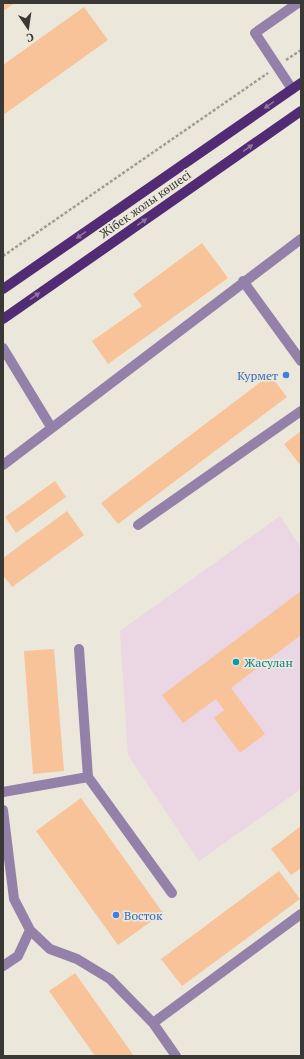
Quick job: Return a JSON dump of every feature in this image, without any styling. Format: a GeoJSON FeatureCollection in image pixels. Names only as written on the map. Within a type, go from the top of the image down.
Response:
{"type":"FeatureCollection","features":[{"type":"Feature","properties":{"kind":"main road","name":"Жібек жолы көшесі"},"geometry":{"type":"LineString","coordinates":[[3,289],[301,83]]}},
{"type":"Feature","properties":{"kind":"main road","name":"Жібек жолы көшесі"},"geometry":{"type":"LineString","coordinates":[[3,318],[301,111]]}},
{"type":"Feature","properties":{"kind":"street"},"geometry":{"type":"LineString","coordinates":[[292,89],[255,32],[298,3]]}},
{"type":"Feature","properties":{"kind":"street"},"geometry":{"type":"LineString","coordinates":[[3,465],[243,281],[301,239]]}},
{"type":"Feature","properties":{"kind":"street"},"geometry":{"type":"LineString","coordinates":[[243,281],[301,361]]}},
{"type":"Feature","properties":{"kind":"street"},"geometry":{"type":"LineString","coordinates":[[3,348],[51,427]]}},
{"type":"Feature","properties":{"kind":"street"},"geometry":{"type":"LineString","coordinates":[[138,525],[301,412]]}},
{"type":"Feature","properties":{"kind":"street"},"geometry":{"type":"LineString","coordinates":[[79,649],[88,777],[172,893]]}},
{"type":"Feature","properties":{"kind":"street"},"geometry":{"type":"LineString","coordinates":[[3,792],[88,777]]}},
{"type":"Feature","properties":{"kind":"street"},"geometry":{"type":"LineString","coordinates":[[3,810],[14,899],[30,930],[50,949],[77,959],[110,979],[153,1023],[176,1056]]}},
{"type":"Feature","properties":{"kind":"street"},"geometry":{"type":"LineString","coordinates":[[153,1023],[301,914]]}},
{"type":"Feature","properties":{"kind":"street"},"geometry":{"type":"LineString","coordinates":[[3,966],[18,956],[30,930]]}},
{"type":"Feature","properties":{"kind":"path"},"geometry":{"type":"LineString","coordinates":[[3,256],[301,50]]}},
{"type":"Feature","properties":{"kind":"shaded area"},"geometry":{"type":"Polygon","coordinates":[[[280,516],[301,548],[301,789],[199,861],[128,755],[120,631],[280,516]]]}},
{"type":"Feature","properties":{"kind":"building"},"geometry":{"type":"Polygon","coordinates":[[[3,3],[15,3],[3,11],[3,3]]]}},
{"type":"Feature","properties":{"kind":"building"},"geometry":{"type":"Polygon","coordinates":[[[84,7],[108,40],[3,115],[3,65],[84,7]]]}},
{"type":"Feature","properties":{"kind":"building"},"geometry":{"type":"Polygon","coordinates":[[[202,243],[228,278],[108,364],[92,341],[142,306],[133,294],[202,243]]]}},
{"type":"Feature","properties":{"kind":"building"},"geometry":{"type":"Polygon","coordinates":[[[270,375],[287,397],[118,524],[101,503],[270,375]]]}},
{"type":"Feature","properties":{"kind":"building"},"geometry":{"type":"Polygon","coordinates":[[[301,431],[301,466],[284,444],[301,431]]]}},
{"type":"Feature","properties":{"kind":"building"},"geometry":{"type":"Polygon","coordinates":[[[55,481],[66,497],[16,533],[5,517],[55,481]]]}},
{"type":"Feature","properties":{"kind":"building"},"geometry":{"type":"Polygon","coordinates":[[[67,511],[84,535],[12,587],[3,575],[3,558],[67,511]]]}},
{"type":"Feature","properties":{"kind":"building","name":"Жасулан"},"geometry":{"type":"Polygon","coordinates":[[[301,591],[301,635],[231,688],[265,734],[240,753],[214,718],[224,710],[216,699],[183,723],[162,695],[301,591]]]}},
{"type":"Feature","properties":{"kind":"building"},"geometry":{"type":"Polygon","coordinates":[[[54,649],[64,771],[33,774],[24,651],[54,649]]]}},
{"type":"Feature","properties":{"kind":"building"},"geometry":{"type":"Polygon","coordinates":[[[81,798],[163,913],[118,945],[36,831],[81,798]]]}},
{"type":"Feature","properties":{"kind":"building"},"geometry":{"type":"Polygon","coordinates":[[[301,826],[301,868],[291,875],[271,849],[301,826]]]}},
{"type":"Feature","properties":{"kind":"building"},"geometry":{"type":"Polygon","coordinates":[[[279,871],[300,899],[182,986],[161,959],[279,871]]]}},
{"type":"Feature","properties":{"kind":"building"},"geometry":{"type":"Polygon","coordinates":[[[75,973],[134,1056],[95,1056],[49,991],[75,973]]]}},
{"type":"Feature","properties":{"kind":"place","name":"Курмет"},"geometry":{"type":"Point","coordinates":[286,375]}},
{"type":"Feature","properties":{"kind":"place","name":"Жасулан"},"geometry":{"type":"Point","coordinates":[236,662]}},
{"type":"Feature","properties":{"kind":"place","name":"Восток"},"geometry":{"type":"Point","coordinates":[116,915]}}]}
